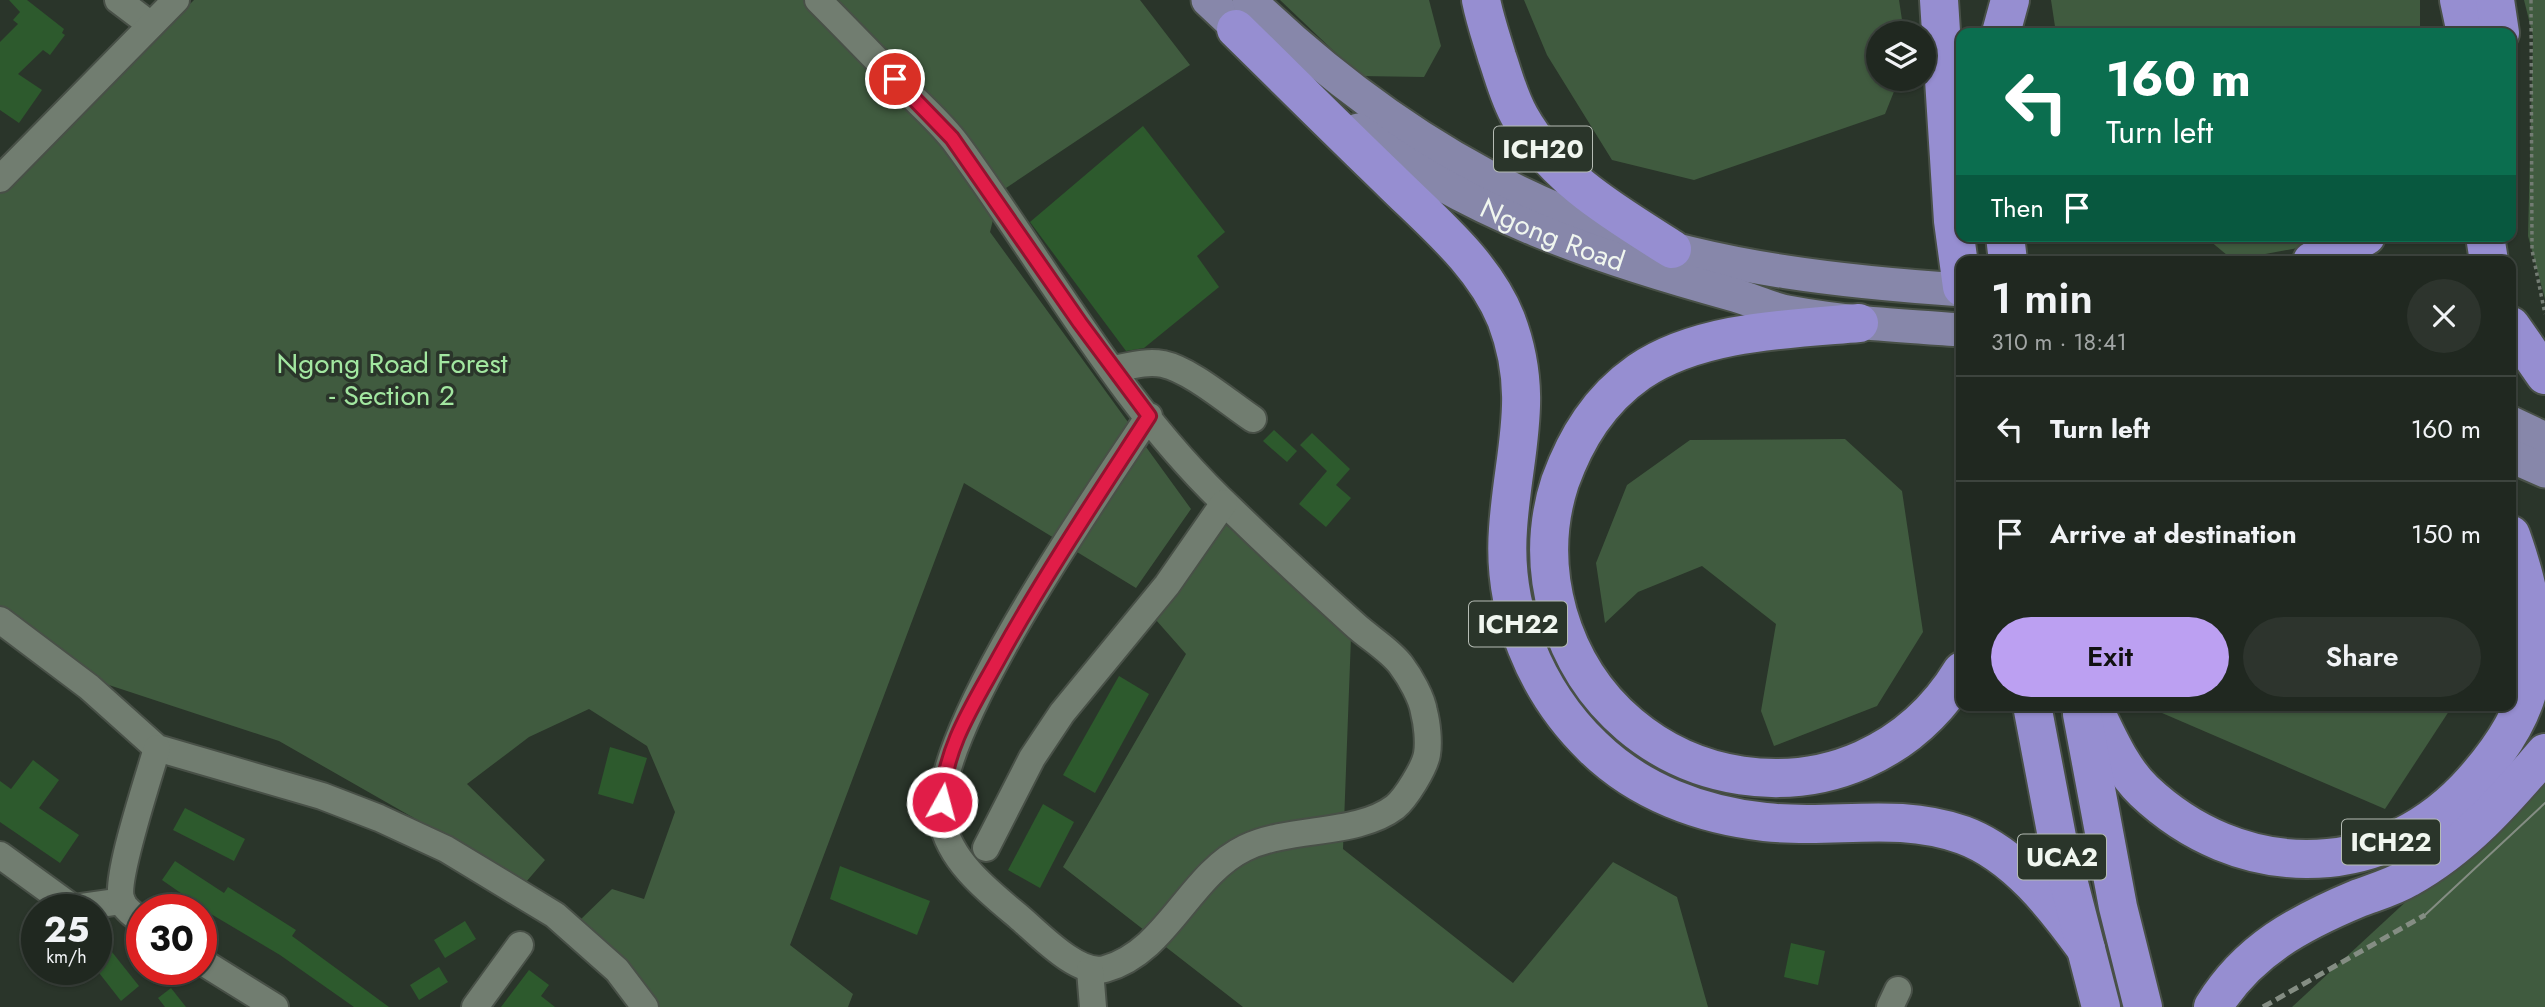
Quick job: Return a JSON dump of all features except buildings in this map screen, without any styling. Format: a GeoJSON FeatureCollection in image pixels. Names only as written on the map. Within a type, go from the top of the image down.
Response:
{"type":"FeatureCollection","features":[{"type":"Feature","properties":{"kind":"highway","name":"ICH20"},"geometry":{"type":"LineString","coordinates":[[1481,0],[1485,24],[1506,88],[1520,117],[1538,144],[1585,192],[1672,249]]}},
{"type":"Feature","properties":{"kind":"highway"},"geometry":{"type":"LineString","coordinates":[[1992,0],[1997,28]]}},
{"type":"Feature","properties":{"kind":"highway"},"geometry":{"type":"LineString","coordinates":[[2000,28],[2010,0]]}},
{"type":"Feature","properties":{"kind":"highway"},"geometry":{"type":"LineString","coordinates":[[2459,0],[2465,28]]}},
{"type":"Feature","properties":{"kind":"highway"},"geometry":{"type":"LineString","coordinates":[[2495,0],[2499,28]]}},
{"type":"Feature","properties":{"kind":"highway"},"geometry":{"type":"LineString","coordinates":[[1939,1],[1953,221],[1958,256]]}},
{"type":"Feature","properties":{"kind":"highway","name":"ICH22"},"geometry":{"type":"LineString","coordinates":[[1243,14],[1453,242],[1486,283],[1505,316],[1519,356],[1524,410],[1507,533],[1512,600],[1521,636],[1538,676],[1569,721],[1594,748],[1628,776],[1668,799],[1767,822],[1887,820],[1964,836],[2007,861],[2025,877],[2059,912],[2086,949]]}},
{"type":"Feature","properties":{"kind":"highway"},"geometry":{"type":"LineString","coordinates":[[2323,256],[2353,242]]}},
{"type":"Feature","properties":{"kind":"highway"},"geometry":{"type":"LineString","coordinates":[[1859,323],[1761,332],[1714,341],[1640,371],[1610,396],[1588,421],[1576,443],[1556,496],[1549,531],[1549,568],[1562,627],[1594,690],[1640,735],[1672,754],[1706,768],[1743,776],[1814,774],[1865,761],[1924,721],[1947,696],[1956,681]]}},
{"type":"Feature","properties":{"kind":"highway"},"geometry":{"type":"LineString","coordinates":[[2516,333],[2545,375]]}},
{"type":"Feature","properties":{"kind":"highway","name":"ICH22"},"geometry":{"type":"LineString","coordinates":[[2095,711],[2113,747],[2143,789],[2182,823],[2213,839],[2272,858],[2342,856],[2377,849],[2425,825],[2457,799],[2487,767],[2516,719],[2530,682],[2534,624],[2527,580],[2516,549]]}},
{"type":"Feature","properties":{"kind":"highway","name":"UCA2"},"geometry":{"type":"LineString","coordinates":[[2033,711],[2057,837],[2101,1007]]}},
{"type":"Feature","properties":{"kind":"highway","name":"UCA2"},"geometry":{"type":"LineString","coordinates":[[2082,711],[2118,906],[2143,1007]]}},
{"type":"Feature","properties":{"kind":"highway"},"geometry":{"type":"LineString","coordinates":[[2213,1007],[2240,969],[2272,941],[2307,920],[2408,878],[2448,851],[2479,827],[2545,753]]}},
{"type":"Feature","properties":{"kind":"main road","name":"Ngong Road"},"geometry":{"type":"LineString","coordinates":[[1208,0],[1243,14],[1295,44],[1344,83],[1442,151],[1488,177],[1612,231],[1733,263],[1859,283],[1956,288]]}},
{"type":"Feature","properties":{"kind":"main road","name":"Ngong Road"},"geometry":{"type":"LineString","coordinates":[[1243,14],[1332,110],[1394,157],[1542,234],[1634,267],[1785,311],[1859,323],[1956,330]]}},
{"type":"Feature","properties":{"kind":"main road"},"geometry":{"type":"LineString","coordinates":[[2516,425],[2545,439]]}},
{"type":"Feature","properties":{"kind":"main road"},"geometry":{"type":"LineString","coordinates":[[2516,458],[2545,471]]}},
{"type":"Feature","properties":{"kind":"street"},"geometry":{"type":"LineString","coordinates":[[117,0],[151,25]]}},
{"type":"Feature","properties":{"kind":"street"},"geometry":{"type":"LineString","coordinates":[[0,179],[176,0]]}},
{"type":"Feature","properties":{"kind":"street"},"geometry":{"type":"LineString","coordinates":[[818,0],[952,138],[1149,416],[1224,503],[1368,637],[1399,662],[1424,708],[1427,756],[1398,805],[1364,822],[1295,832],[1246,848],[1213,869],[1153,940],[1116,964],[1104,969],[1090,970],[1070,960],[985,888],[957,855],[942,821],[943,783],[960,729],[1006,645],[1037,591],[1149,416]]}},
{"type":"Feature","properties":{"kind":"street"},"geometry":{"type":"LineString","coordinates":[[1114,369],[1145,363],[1164,364],[1181,371],[1253,419]]}},
{"type":"Feature","properties":{"kind":"street"},"geometry":{"type":"LineString","coordinates":[[986,848],[1032,758],[1062,713],[1167,585],[1224,503]]}},
{"type":"Feature","properties":{"kind":"street"},"geometry":{"type":"LineString","coordinates":[[0,620],[89,687],[157,748],[321,796],[379,818],[446,849],[555,915],[617,970],[645,1007]]}},
{"type":"Feature","properties":{"kind":"street"},"geometry":{"type":"LineString","coordinates":[[126,905],[122,901],[120,890],[157,748]]}},
{"type":"Feature","properties":{"kind":"street"},"geometry":{"type":"LineString","coordinates":[[0,855],[73,908],[122,901]]}},
{"type":"Feature","properties":{"kind":"street"},"geometry":{"type":"LineString","coordinates":[[475,1007],[520,945]]}},
{"type":"Feature","properties":{"kind":"street"},"geometry":{"type":"LineString","coordinates":[[1090,970],[1093,1007]]}},
{"type":"Feature","properties":{"kind":"street"},"geometry":{"type":"LineString","coordinates":[[217,971],[275,1007]]}},
{"type":"Feature","properties":{"kind":"path"},"geometry":{"type":"LineString","coordinates":[[2530,0],[2532,250],[2545,314]]}},
{"type":"Feature","properties":{"kind":"green space","name":"Ngong Road Forest - Section 2"},"geometry":{"type":"Polygon","coordinates":[[[194,0],[1140,0],[1190,65],[1000,192],[990,232],[1191,509],[1136,588],[964,483],[790,945],[853,994],[848,1007],[658,1007],[644,984],[579,921],[612,889],[644,899],[675,812],[647,746],[589,709],[529,737],[467,784],[545,860],[526,882],[279,741],[39,662],[0,631],[0,194],[194,0]]]}},
{"type":"Feature","properties":{"kind":"green space"},"geometry":{"type":"Polygon","coordinates":[[[1280,0],[1429,0],[1441,46],[1424,77],[1360,76],[1280,0]]]}},
{"type":"Feature","properties":{"kind":"green space"},"geometry":{"type":"Polygon","coordinates":[[[1524,0],[1899,0],[1902,21],[1866,21],[1866,91],[1894,91],[1885,114],[1694,180],[1612,160],[1547,55],[1524,0]]]}},
{"type":"Feature","properties":{"kind":"green space"},"geometry":{"type":"Polygon","coordinates":[[[2051,0],[2420,0],[2420,28],[2055,28],[2051,0]]]}},
{"type":"Feature","properties":{"kind":"green space"},"geometry":{"type":"Polygon","coordinates":[[[2524,0],[2545,0],[2545,299],[2528,236],[2533,36],[2524,0]]]}},
{"type":"Feature","properties":{"kind":"green space"},"geometry":{"type":"Polygon","coordinates":[[[2211,242],[2318,242],[2255,256],[2228,256],[2211,242]]]}},
{"type":"Feature","properties":{"kind":"green space"},"geometry":{"type":"Polygon","coordinates":[[[1845,439],[1902,491],[1923,632],[1877,706],[1774,746],[1761,711],[1776,624],[1702,566],[1638,592],[1605,623],[1596,563],[1627,485],[1690,440],[1845,439]]]}},
{"type":"Feature","properties":{"kind":"green space"},"geometry":{"type":"Polygon","coordinates":[[[1224,523],[1351,637],[1343,849],[1513,983],[1613,862],[1677,897],[1708,1007],[1243,1007],[1063,867],[1186,654],[1156,620],[1224,523]]]}},
{"type":"Feature","properties":{"kind":"green space"},"geometry":{"type":"Polygon","coordinates":[[[2162,711],[2449,711],[2385,809],[2162,711]]]}},
{"type":"Feature","properties":{"kind":"green space"},"geometry":{"type":"Polygon","coordinates":[[[2545,773],[2545,1007],[2292,1007],[2545,773]]]}},
{"type":"Feature","properties":{"kind":"tram line"},"geometry":{"type":"LineString","coordinates":[[2425,915],[2545,803]]}},
{"type":"Feature","properties":{"kind":"railway"},"geometry":{"type":"LineString","coordinates":[[2263,1007],[2425,915]]}},
{"type":"Feature","properties":{"kind":"route"},"geometry":{"type":"LineString","coordinates":[[895,79],[952,138],[1080,323],[1149,416],[1037,591],[960,729],[946,769],[942,802]]}}]}
